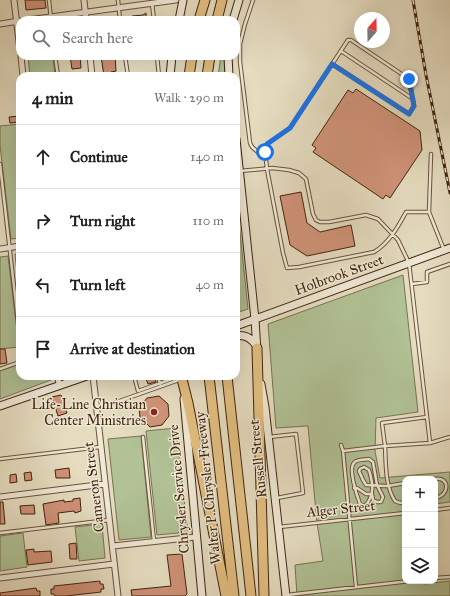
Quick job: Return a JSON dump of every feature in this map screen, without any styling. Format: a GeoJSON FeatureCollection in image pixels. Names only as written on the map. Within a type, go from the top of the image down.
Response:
{"type":"FeatureCollection","features":[{"type":"Feature","properties":{"kind":"highway"},"geometry":{"type":"LineString","coordinates":[[200,16],[205,0]]}},
{"type":"Feature","properties":{"kind":"highway"},"geometry":{"type":"LineString","coordinates":[[218,16],[222,0]]}},
{"type":"Feature","properties":{"kind":"highway"},"geometry":{"type":"LineString","coordinates":[[190,72],[191,60]]}},
{"type":"Feature","properties":{"kind":"highway"},"geometry":{"type":"LineString","coordinates":[[208,72],[209,60]]}},
{"type":"Feature","properties":{"kind":"highway"},"geometry":{"type":"LineString","coordinates":[[257,346],[264,596]]}},
{"type":"Feature","properties":{"kind":"highway"},"geometry":{"type":"LineString","coordinates":[[183,380],[226,596]]}},
{"type":"Feature","properties":{"kind":"highway","name":"Walter P. Chrysler Freeway"},"geometry":{"type":"LineString","coordinates":[[210,380],[234,596]]}},
{"type":"Feature","properties":{"kind":"highway"},"geometry":{"type":"LineString","coordinates":[[226,380],[251,596]]}},
{"type":"Feature","properties":{"kind":"street"},"geometry":{"type":"LineString","coordinates":[[14,0],[17,16]]}},
{"type":"Feature","properties":{"kind":"street"},"geometry":{"type":"LineString","coordinates":[[84,0],[86,16]]}},
{"type":"Feature","properties":{"kind":"street"},"geometry":{"type":"LineString","coordinates":[[63,16],[176,0]]}},
{"type":"Feature","properties":{"kind":"street"},"geometry":{"type":"LineString","coordinates":[[179,16],[183,0]]}},
{"type":"Feature","properties":{"kind":"street"},"geometry":{"type":"LineString","coordinates":[[233,16],[239,0]]}},
{"type":"Feature","properties":{"kind":"street"},"geometry":{"type":"LineString","coordinates":[[0,24],[16,21]]}},
{"type":"Feature","properties":{"kind":"street"},"geometry":{"type":"LineString","coordinates":[[21,60],[23,72]]}},
{"type":"Feature","properties":{"kind":"street"},"geometry":{"type":"LineString","coordinates":[[90,60],[92,72]]}},
{"type":"Feature","properties":{"kind":"street"},"geometry":{"type":"LineString","coordinates":[[170,72],[172,60]]}},
{"type":"Feature","properties":{"kind":"street"},"geometry":{"type":"LineString","coordinates":[[228,60],[229,72]]}},
{"type":"Feature","properties":{"kind":"street","name":"Russell Street"},"geometry":{"type":"LineString","coordinates":[[240,180],[257,346],[269,437],[286,596]]}},
{"type":"Feature","properties":{"kind":"street"},"geometry":{"type":"LineString","coordinates":[[0,249],[16,247]]}},
{"type":"Feature","properties":{"kind":"street","name":"Holbrook Street"},"geometry":{"type":"LineString","coordinates":[[240,325],[447,249]]}},
{"type":"Feature","properties":{"kind":"street"},"geometry":{"type":"LineString","coordinates":[[240,336],[251,338],[257,346]]}},
{"type":"Feature","properties":{"kind":"street"},"geometry":{"type":"LineString","coordinates":[[58,380],[59,386]]}},
{"type":"Feature","properties":{"kind":"street"},"geometry":{"type":"LineString","coordinates":[[0,406],[76,380]]}},
{"type":"Feature","properties":{"kind":"street","name":"Cameron Street"},"geometry":{"type":"LineString","coordinates":[[93,380],[118,596]]}},
{"type":"Feature","properties":{"kind":"street","name":"Chrysler Service Drive"},"geometry":{"type":"LineString","coordinates":[[182,380],[202,596]]}},
{"type":"Feature","properties":{"kind":"street"},"geometry":{"type":"LineString","coordinates":[[0,497],[105,484]]}},
{"type":"Feature","properties":{"kind":"street"},"geometry":{"type":"LineString","coordinates":[[113,546],[196,537]]}},
{"type":"Feature","properties":{"kind":"street"},"geometry":{"type":"LineString","coordinates":[[0,578],[114,564]]}},
{"type":"Feature","properties":{"kind":"lane"},"geometry":{"type":"LineString","coordinates":[[49,0],[51,16]]}},
{"type":"Feature","properties":{"kind":"lane"},"geometry":{"type":"LineString","coordinates":[[118,0],[119,16]]}},
{"type":"Feature","properties":{"kind":"lane"},"geometry":{"type":"LineString","coordinates":[[253,0],[241,36],[240,62],[250,143],[258,153],[265,152]]}},
{"type":"Feature","properties":{"kind":"lane"},"geometry":{"type":"LineString","coordinates":[[152,4],[154,16]]}},
{"type":"Feature","properties":{"kind":"lane"},"geometry":{"type":"LineString","coordinates":[[332,64],[409,114],[414,106],[409,79],[351,40],[348,40],[341,51],[332,64],[290,128],[267,144],[265,152],[267,169],[283,253],[288,268],[374,252],[378,250],[393,234],[406,212],[429,212]]}},
{"type":"Feature","properties":{"kind":"lane"},"geometry":{"type":"LineString","coordinates":[[341,51],[413,99]]}},
{"type":"Feature","properties":{"kind":"lane"},"geometry":{"type":"LineString","coordinates":[[56,60],[57,72]]}},
{"type":"Feature","properties":{"kind":"lane"},"geometry":{"type":"LineString","coordinates":[[126,60],[127,72]]}},
{"type":"Feature","properties":{"kind":"lane"},"geometry":{"type":"LineString","coordinates":[[157,60],[159,72]]}},
{"type":"Feature","properties":{"kind":"lane"},"geometry":{"type":"LineString","coordinates":[[431,154],[429,212],[447,249]]}},
{"type":"Feature","properties":{"kind":"lane"},"geometry":{"type":"LineString","coordinates":[[0,164],[16,306]]}},
{"type":"Feature","properties":{"kind":"lane"},"geometry":{"type":"LineString","coordinates":[[240,171],[267,169],[289,170],[300,173],[306,179],[313,214],[316,220],[320,222],[329,222],[366,215],[378,219],[398,240],[409,263],[430,443]]}},
{"type":"Feature","properties":{"kind":"lane"},"geometry":{"type":"LineString","coordinates":[[412,284],[427,282],[427,272],[450,264]]}},
{"type":"Feature","properties":{"kind":"lane"},"geometry":{"type":"LineString","coordinates":[[0,369],[16,363]]}},
{"type":"Feature","properties":{"kind":"lane"},"geometry":{"type":"LineString","coordinates":[[135,380],[138,391],[172,380]]}},
{"type":"Feature","properties":{"kind":"lane"},"geometry":{"type":"LineString","coordinates":[[159,380],[160,384]]}},
{"type":"Feature","properties":{"kind":"lane"},"geometry":{"type":"LineString","coordinates":[[97,409],[174,380]]}},
{"type":"Feature","properties":{"kind":"lane"},"geometry":{"type":"LineString","coordinates":[[402,503],[395,501],[390,494],[387,480],[382,423],[427,417]]}},
{"type":"Feature","properties":{"kind":"lane"},"geometry":{"type":"LineString","coordinates":[[269,437],[296,434],[303,493],[275,498]]}},
{"type":"Feature","properties":{"kind":"lane"},"geometry":{"type":"LineString","coordinates":[[143,437],[154,542]]}},
{"type":"Feature","properties":{"kind":"lane"},"geometry":{"type":"LineString","coordinates":[[343,451],[430,443],[450,437]]}},
{"type":"Feature","properties":{"kind":"lane"},"geometry":{"type":"LineString","coordinates":[[341,445],[343,451],[356,587]]}},
{"type":"Feature","properties":{"kind":"lane"},"geometry":{"type":"LineString","coordinates":[[0,459],[101,447]]}},
{"type":"Feature","properties":{"kind":"lane"},"geometry":{"type":"LineString","coordinates":[[369,459],[373,462],[375,485],[370,501],[365,506],[360,504],[354,488],[352,468],[355,461],[369,459]]}},
{"type":"Feature","properties":{"kind":"lane"},"geometry":{"type":"LineString","coordinates":[[372,494],[373,500],[381,502],[383,497],[375,485],[369,470],[364,467],[360,469],[359,472],[366,485],[375,485],[389,486],[402,484]]}},
{"type":"Feature","properties":{"kind":"lane"},"geometry":{"type":"LineString","coordinates":[[438,479],[443,478],[447,480],[450,488],[448,493],[443,497],[438,498]]}},
{"type":"Feature","properties":{"kind":"lane"},"geometry":{"type":"LineString","coordinates":[[354,488],[361,489],[366,494],[372,494]]}},
{"type":"Feature","properties":{"kind":"lane"},"geometry":{"type":"LineString","coordinates":[[438,510],[450,508]]}},
{"type":"Feature","properties":{"kind":"lane","name":"Alger Street"},"geometry":{"type":"LineString","coordinates":[[279,528],[402,513]]}},
{"type":"Feature","properties":{"kind":"lane"},"geometry":{"type":"LineString","coordinates":[[0,533],[109,520]]}},
{"type":"Feature","properties":{"kind":"lane"},"geometry":{"type":"LineString","coordinates":[[438,578],[450,576]]}},
{"type":"Feature","properties":{"kind":"lane"},"geometry":{"type":"LineString","coordinates":[[286,596],[402,582]]}},
{"type":"Feature","properties":{"kind":"green space"},"geometry":{"type":"Polygon","coordinates":[[[28,60],[53,60],[55,72],[30,72],[28,60]]]}},
{"type":"Feature","properties":{"kind":"green space"},"geometry":{"type":"Polygon","coordinates":[[[220,60],[224,60],[225,72],[219,72],[220,60]]]}},
{"type":"Feature","properties":{"kind":"green space"},"geometry":{"type":"Polygon","coordinates":[[[16,124],[16,238],[11,239],[0,145],[0,126],[16,124]]]}},
{"type":"Feature","properties":{"kind":"green space"},"geometry":{"type":"Polygon","coordinates":[[[240,232],[248,309],[240,312],[240,232]]]}},
{"type":"Feature","properties":{"kind":"green space"},"geometry":{"type":"Polygon","coordinates":[[[8,256],[16,322],[16,347],[0,349],[0,257],[8,256]]]}},
{"type":"Feature","properties":{"kind":"green space"},"geometry":{"type":"Polygon","coordinates":[[[403,275],[418,412],[376,418],[375,451],[380,478],[402,476],[402,584],[438,584],[438,582],[450,581],[450,596],[297,596],[295,565],[323,561],[317,523],[308,426],[276,428],[268,324],[403,275]]]}},
{"type":"Feature","properties":{"kind":"green space"},"geometry":{"type":"Polygon","coordinates":[[[16,365],[16,380],[51,380],[0,399],[0,371],[16,365]]]}},
{"type":"Feature","properties":{"kind":"green space"},"geometry":{"type":"Polygon","coordinates":[[[176,428],[188,532],[157,535],[146,431],[176,428]]]}},
{"type":"Feature","properties":{"kind":"green space"},"geometry":{"type":"Polygon","coordinates":[[[141,436],[151,537],[119,540],[108,439],[141,436]]]}},
{"type":"Feature","properties":{"kind":"green space"},"geometry":{"type":"Polygon","coordinates":[[[450,472],[450,502],[438,504],[438,476],[403,476],[450,472]]]}},
{"type":"Feature","properties":{"kind":"green space"},"geometry":{"type":"Polygon","coordinates":[[[102,524],[105,558],[79,561],[75,527],[102,524]]]}},
{"type":"Feature","properties":{"kind":"green space"},"geometry":{"type":"Polygon","coordinates":[[[23,533],[27,567],[0,571],[0,536],[23,533]]]}},
{"type":"Feature","properties":{"kind":"building"},"geometry":{"type":"Polygon","coordinates":[[[25,0],[45,0],[46,8],[26,10],[25,0]]]}},
{"type":"Feature","properties":{"kind":"building"},"geometry":{"type":"Polygon","coordinates":[[[146,13],[146,16],[132,16],[143,15],[146,13]]]}},
{"type":"Feature","properties":{"kind":"building"},"geometry":{"type":"Polygon","coordinates":[[[71,60],[80,60],[81,68],[72,69],[71,60]]]}},
{"type":"Feature","properties":{"kind":"building"},"geometry":{"type":"Polygon","coordinates":[[[102,60],[115,60],[116,71],[103,72],[102,60]]]}},
{"type":"Feature","properties":{"kind":"building"},"geometry":{"type":"Polygon","coordinates":[[[356,89],[420,131],[422,150],[390,198],[386,195],[383,199],[313,152],[316,148],[312,145],[348,90],[353,93],[356,89]]]}},
{"type":"Feature","properties":{"kind":"building"},"geometry":{"type":"Polygon","coordinates":[[[16,116],[16,122],[10,123],[9,117],[16,116]]]}},
{"type":"Feature","properties":{"kind":"building"},"geometry":{"type":"Polygon","coordinates":[[[301,192],[307,223],[320,232],[351,225],[355,246],[307,256],[290,245],[280,196],[301,192]]]}},
{"type":"Feature","properties":{"kind":"building"},"geometry":{"type":"Polygon","coordinates":[[[0,349],[5,349],[7,363],[0,364],[0,349]]]}},
{"type":"Feature","properties":{"kind":"building"},"geometry":{"type":"Polygon","coordinates":[[[146,380],[155,380],[156,382],[148,384],[146,380]]]}},
{"type":"Feature","properties":{"kind":"building"},"geometry":{"type":"Polygon","coordinates":[[[61,395],[67,413],[58,416],[52,397],[61,395]]]}},
{"type":"Feature","properties":{"kind":"building","name":"Life-Line Christian Center Ministries"},"geometry":{"type":"Polygon","coordinates":[[[159,396],[168,404],[169,416],[162,425],[150,427],[140,417],[139,408],[147,398],[159,396]]]}},
{"type":"Feature","properties":{"kind":"building"},"geometry":{"type":"Polygon","coordinates":[[[69,468],[70,478],[56,478],[55,470],[69,468]]]}},
{"type":"Feature","properties":{"kind":"building"},"geometry":{"type":"Polygon","coordinates":[[[31,472],[32,480],[25,481],[24,473],[31,472]]]}},
{"type":"Feature","properties":{"kind":"building"},"geometry":{"type":"Polygon","coordinates":[[[16,474],[17,482],[10,483],[10,475],[16,474]]]}},
{"type":"Feature","properties":{"kind":"building"},"geometry":{"type":"Polygon","coordinates":[[[80,498],[81,511],[75,513],[74,511],[58,513],[59,523],[46,525],[43,504],[64,500],[64,502],[73,501],[73,499],[80,498]]]}},
{"type":"Feature","properties":{"kind":"building"},"geometry":{"type":"Polygon","coordinates":[[[0,502],[3,502],[5,524],[0,524],[0,502]]]}},
{"type":"Feature","properties":{"kind":"building"},"geometry":{"type":"Polygon","coordinates":[[[34,505],[35,514],[21,514],[20,506],[34,505]]]}},
{"type":"Feature","properties":{"kind":"building"},"geometry":{"type":"Polygon","coordinates":[[[76,543],[77,559],[70,559],[69,544],[76,543]]]}},
{"type":"Feature","properties":{"kind":"building"},"geometry":{"type":"Polygon","coordinates":[[[34,549],[34,552],[51,551],[52,562],[28,565],[26,550],[34,549]]]}},
{"type":"Feature","properties":{"kind":"building"},"geometry":{"type":"Polygon","coordinates":[[[182,554],[187,594],[185,596],[132,596],[131,590],[171,586],[167,555],[182,554]]]}},
{"type":"Feature","properties":{"kind":"building"},"geometry":{"type":"Polygon","coordinates":[[[100,581],[100,584],[103,584],[104,589],[101,589],[101,592],[66,596],[55,596],[54,594],[51,594],[51,589],[54,589],[54,586],[100,581]]]}},
{"type":"Feature","properties":{"kind":"building"},"geometry":{"type":"Polygon","coordinates":[[[36,588],[37,591],[40,591],[40,596],[0,596],[0,593],[36,588]]]}},
{"type":"Feature","properties":{"kind":"railway"},"geometry":{"type":"LineString","coordinates":[[413,0],[426,75],[450,193]]}},
{"type":"Feature","properties":{"kind":"place","name":"Life-Line Christian Center Ministries"},"geometry":{"type":"Point","coordinates":[154,412]}},
{"type":"Feature","properties":{"kind":"route"},"geometry":{"type":"LineString","coordinates":[[265,152],[267,144],[290,128],[332,64],[409,114],[414,106],[409,79]]}}]}
